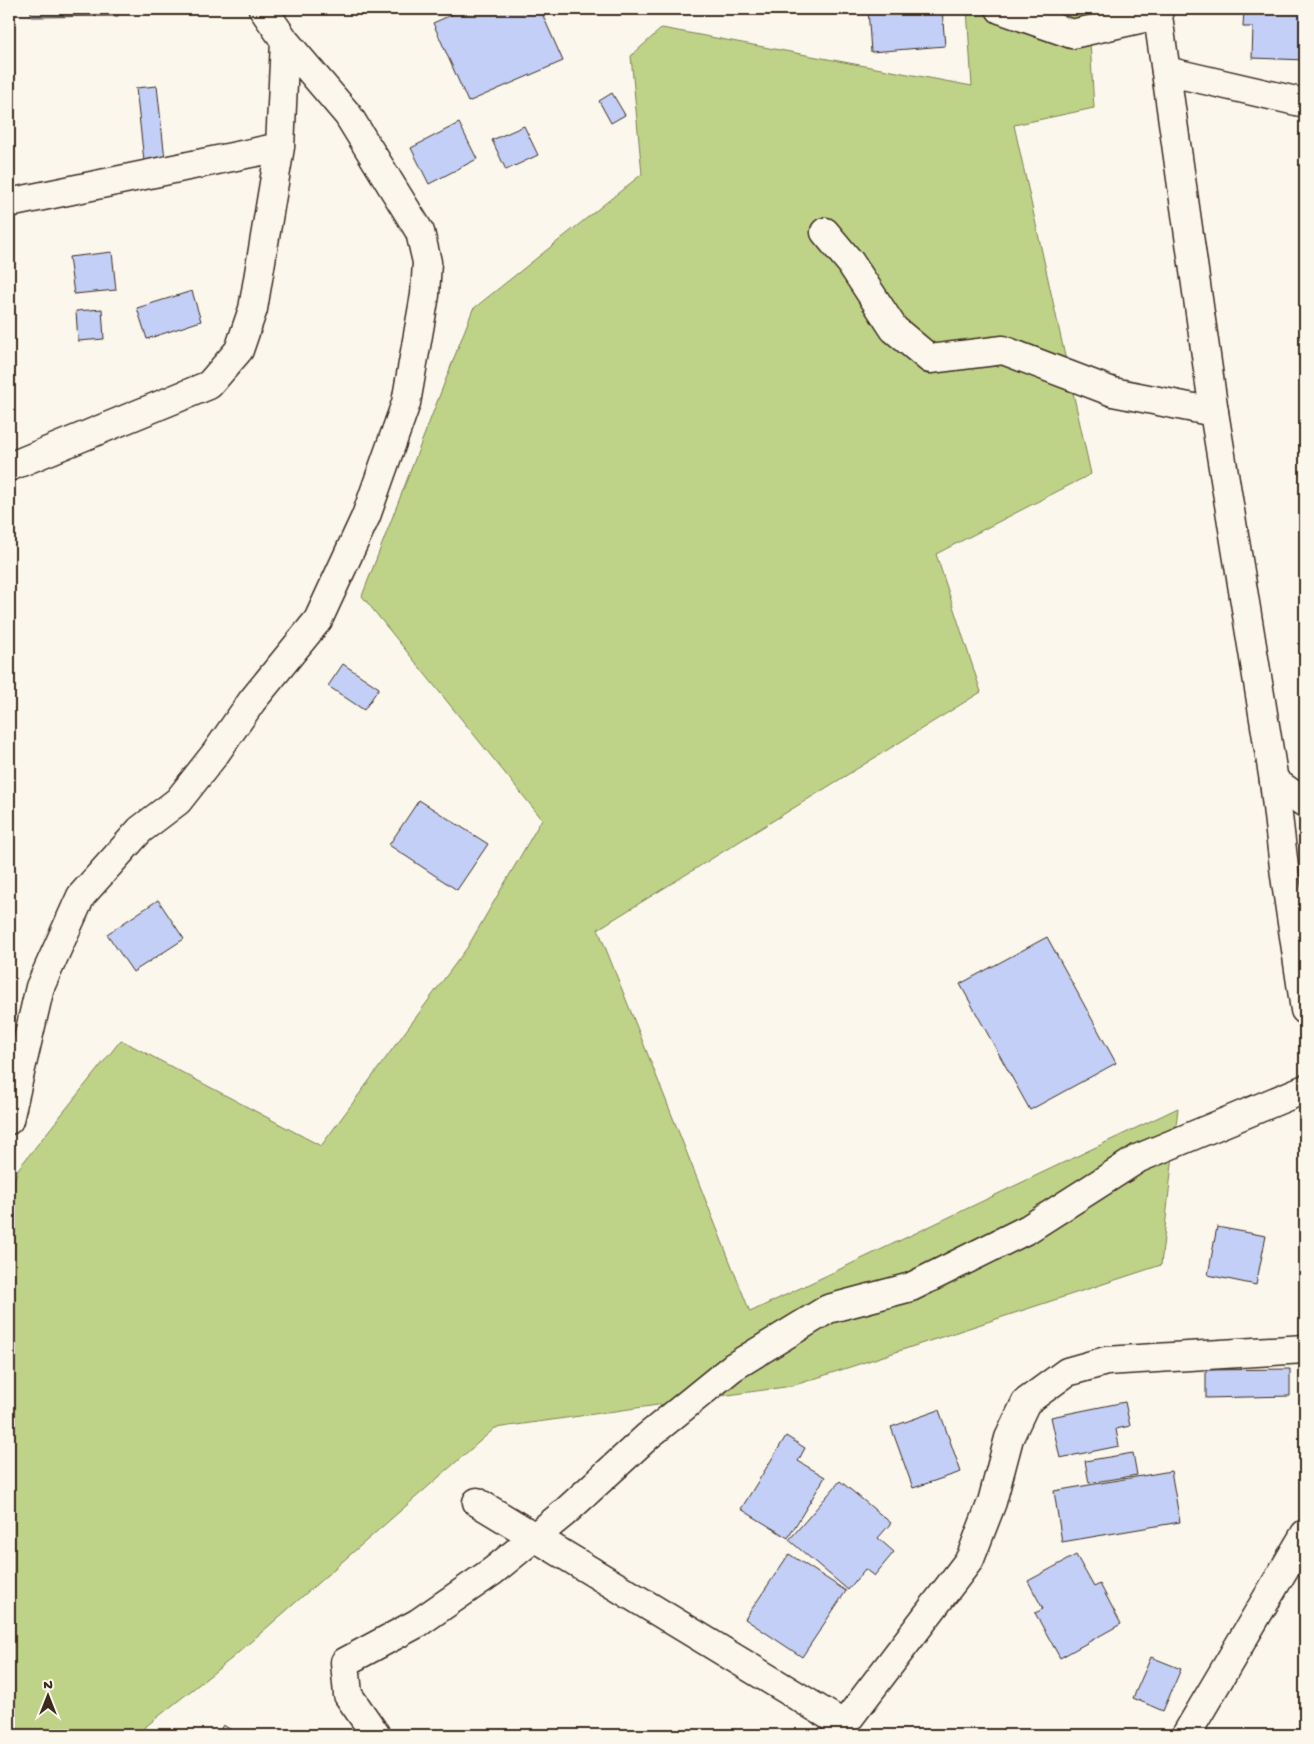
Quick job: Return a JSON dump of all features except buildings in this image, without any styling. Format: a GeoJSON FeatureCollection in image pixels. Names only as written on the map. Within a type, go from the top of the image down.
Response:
{"type":"FeatureCollection","features":[{"type":"Feature","properties":{"kind":"street"},"geometry":{"type":"LineString","coordinates":[[9,1120],[40,987],[81,896],[140,830],[178,801],[215,754],[252,701],[318,620],[366,516],[406,403],[425,295],[427,262],[420,232],[348,115],[285,41],[264,9]]}},
{"type":"Feature","properties":{"kind":"street"},"geometry":{"type":"LineString","coordinates":[[1000,9],[1072,34],[1157,12],[1214,412],[1274,781],[1285,876],[1305,1010]]}},
{"type":"Feature","properties":{"kind":"street"},"geometry":{"type":"LineString","coordinates":[[9,463],[209,385],[239,350],[253,309],[280,147],[285,41]]}},
{"type":"Feature","properties":{"kind":"street"},"geometry":{"type":"LineString","coordinates":[[1166,72],[1305,103]]}},
{"type":"Feature","properties":{"kind":"street"},"geometry":{"type":"LineString","coordinates":[[9,203],[280,147]]}},
{"type":"Feature","properties":{"kind":"street"},"geometry":{"type":"LineString","coordinates":[[825,232],[850,262],[894,329],[930,359],[1003,350],[1114,392],[1214,412]]}},
{"type":"Feature","properties":{"kind":"street"},"geometry":{"type":"LineString","coordinates":[[1274,781],[1305,803]]}},
{"type":"Feature","properties":{"kind":"street"},"geometry":{"type":"LineString","coordinates":[[376,1735],[348,1695],[345,1662],[418,1623],[493,1571],[564,1513],[648,1436],[734,1367],[828,1309],[911,1287],[1028,1230],[1139,1158],[1305,1089]]}},
{"type":"Feature","properties":{"kind":"street"},"geometry":{"type":"LineString","coordinates":[[477,1502],[839,1730],[970,1559],[992,1502],[1009,1438],[1026,1402],[1067,1372],[1106,1361],[1305,1349]]}},
{"type":"Feature","properties":{"kind":"street"},"geometry":{"type":"LineString","coordinates":[[1186,1735],[1305,1534]]}},
{"type":"Feature","properties":{"kind":"green space"},"geometry":{"type":"Polygon","coordinates":[[[967,9],[1088,9],[1094,108],[1014,125],[1091,474],[936,554],[981,692],[598,929],[750,1312],[1178,1108],[1161,1265],[792,1386],[495,1428],[231,1659],[135,1735],[9,1735],[9,1198],[18,1169],[121,1040],[321,1146],[467,948],[542,819],[362,596],[473,309],[642,174],[631,56],[662,28],[972,86],[967,9]]]}}]}
